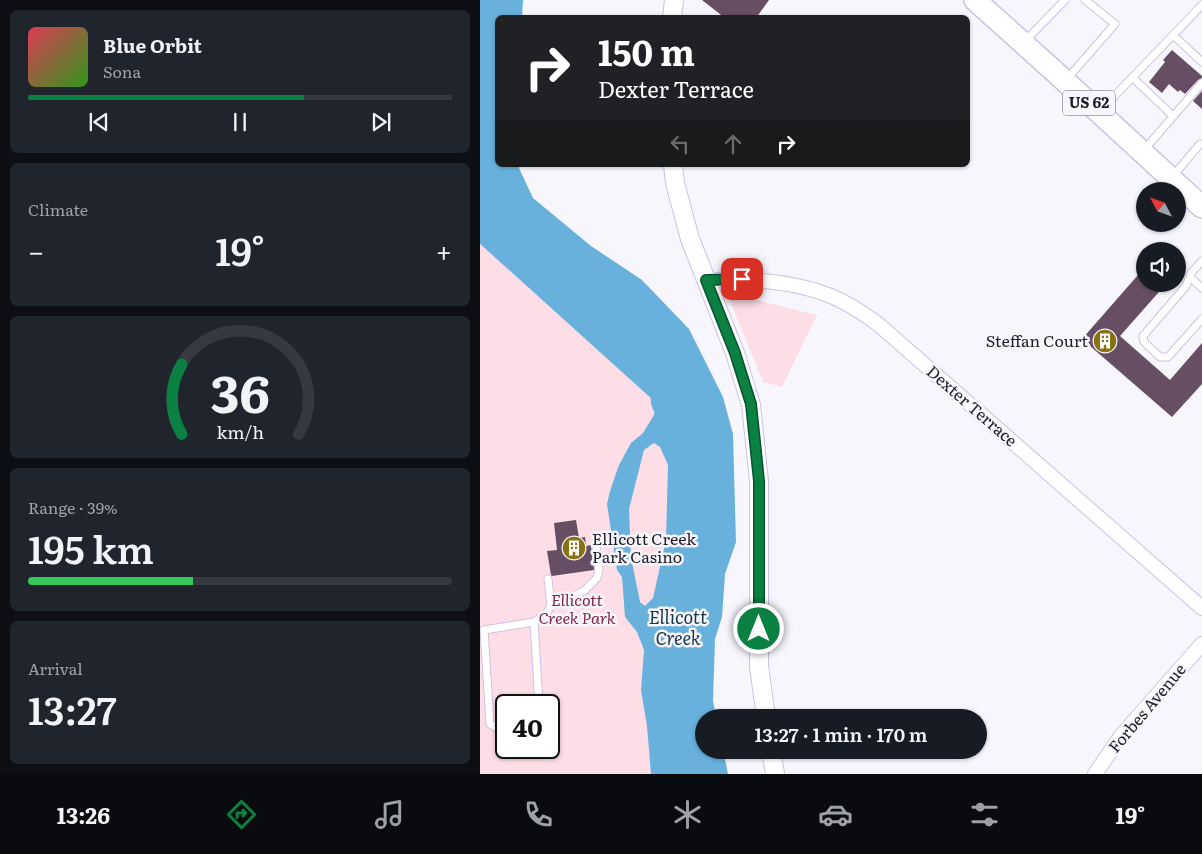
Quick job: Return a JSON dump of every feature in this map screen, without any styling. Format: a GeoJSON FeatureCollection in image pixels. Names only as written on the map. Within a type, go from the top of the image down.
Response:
{"type":"FeatureCollection","features":[{"type":"Feature","properties":{"kind":"main road","name":"US 62"},"geometry":{"type":"LineString","coordinates":[[975,0],[1171,179],[1200,202]]}},
{"type":"Feature","properties":{"kind":"street"},"geometry":{"type":"LineString","coordinates":[[672,15],[674,0]]}},
{"type":"Feature","properties":{"kind":"street"},"geometry":{"type":"LineString","coordinates":[[673,167],[675,183],[690,239],[735,353],[751,404],[759,481],[759,666],[765,709]]}},
{"type":"Feature","properties":{"kind":"street","name":"Dexter Terrace"},"geometry":{"type":"LineString","coordinates":[[706,280],[742,279],[780,283],[806,288],[856,308],[878,324],[1202,608]]}},
{"type":"Feature","properties":{"kind":"street","name":"Forbes Avenue"},"geometry":{"type":"LineString","coordinates":[[1095,774],[1121,736],[1202,644]]}},
{"type":"Feature","properties":{"kind":"street"},"geometry":{"type":"LineString","coordinates":[[773,759],[775,774]]}},
{"type":"Feature","properties":{"kind":"lane"},"geometry":{"type":"LineString","coordinates":[[1024,43],[1065,0]]}},
{"type":"Feature","properties":{"kind":"lane"},"geometry":{"type":"LineString","coordinates":[[1065,81],[1114,24],[1085,0]]}},
{"type":"Feature","properties":{"kind":"lane"},"geometry":{"type":"LineString","coordinates":[[1099,112],[1202,5]]}},
{"type":"Feature","properties":{"kind":"lane"},"geometry":{"type":"LineString","coordinates":[[1173,35],[1202,62]]}},
{"type":"Feature","properties":{"kind":"lane"},"geometry":{"type":"LineString","coordinates":[[1132,78],[1174,116]]}},
{"type":"Feature","properties":{"kind":"lane"},"geometry":{"type":"LineString","coordinates":[[1142,152],[1202,83]]}},
{"type":"Feature","properties":{"kind":"lane"},"geometry":{"type":"LineString","coordinates":[[1171,179],[1200,144]]}},
{"type":"Feature","properties":{"kind":"lane"},"geometry":{"type":"LineString","coordinates":[[1202,261],[1191,273],[1186,286],[1143,336],[1144,342],[1160,357],[1168,357],[1202,319]]}},
{"type":"Feature","properties":{"kind":"lane"},"geometry":{"type":"LineString","coordinates":[[1190,277],[1202,288]]}},
{"type":"Feature","properties":{"kind":"lane"},"geometry":{"type":"LineString","coordinates":[[495,727],[490,724],[483,661],[484,630],[534,622],[546,614],[551,606],[584,591],[597,578],[599,570],[596,546]]}},
{"type":"Feature","properties":{"kind":"lane"},"geometry":{"type":"LineString","coordinates":[[548,579],[551,606]]}},
{"type":"Feature","properties":{"kind":"lane"},"geometry":{"type":"LineString","coordinates":[[534,622],[538,694]]}},
{"type":"Feature","properties":{"kind":"green space","name":"Ellicott Creek Park"},"geometry":{"type":"Polygon","coordinates":[[[480,225],[664,391],[676,605],[661,774],[480,774],[480,225]]]}},
{"type":"Feature","properties":{"kind":"green space"},"geometry":{"type":"Polygon","coordinates":[[[736,295],[817,315],[782,387],[763,382],[730,301],[736,295]]]}},
{"type":"Feature","properties":{"kind":"water","name":"Ellicott Creek"},"geometry":{"type":"Polygon","coordinates":[[[480,0],[523,0],[522,15],[495,15],[495,167],[519,167],[533,198],[591,246],[642,280],[689,329],[723,397],[733,434],[736,542],[725,574],[722,617],[715,639],[713,701],[714,709],[695,709],[695,759],[725,759],[728,774],[651,774],[647,726],[641,690],[644,650],[637,632],[625,617],[622,577],[617,570],[607,504],[619,465],[631,443],[643,433],[654,415],[655,402],[642,367],[625,342],[581,307],[566,306],[522,269],[480,222],[480,0]],[[654,443],[644,450],[629,509],[631,557],[640,602],[645,606],[653,598],[666,540],[668,465],[660,447],[654,443]]]}},
{"type":"Feature","properties":{"kind":"building"},"geometry":{"type":"Polygon","coordinates":[[[702,0],[769,0],[758,15],[721,15],[702,0]]]}},
{"type":"Feature","properties":{"kind":"building"},"geometry":{"type":"Polygon","coordinates":[[[1172,50],[1202,76],[1185,94],[1180,90],[1178,92],[1169,84],[1162,93],[1149,82],[1172,50]]]}},
{"type":"Feature","properties":{"kind":"building"},"geometry":{"type":"Polygon","coordinates":[[[1202,91],[1202,109],[1193,101],[1202,91]]]}},
{"type":"Feature","properties":{"kind":"building","name":"Steffan Court"},"geometry":{"type":"Polygon","coordinates":[[[1136,277],[1136,292],[1159,292],[1120,336],[1170,380],[1202,343],[1202,384],[1172,417],[1082,339],[1136,277]]]}},
{"type":"Feature","properties":{"kind":"building","name":"Ellicott Creek Park Casino"},"geometry":{"type":"Polygon","coordinates":[[[576,520],[579,538],[585,537],[586,546],[591,545],[594,570],[552,576],[547,551],[557,550],[554,523],[576,520]]]}},
{"type":"Feature","properties":{"kind":"waterway","name":"Ellicott Creek"},"geometry":{"type":"LineString","coordinates":[[480,225],[664,391],[665,402]]}},
{"type":"Feature","properties":{"kind":"place","name":"Steffan Court"},"geometry":{"type":"Point","coordinates":[1105,341]}},
{"type":"Feature","properties":{"kind":"place","name":"Ellicott Creek Park Casino"},"geometry":{"type":"Point","coordinates":[574,548]}},
{"type":"Feature","properties":{"kind":"route"},"geometry":{"type":"LineString","coordinates":[[742,279],[706,280],[735,353],[751,404],[759,481],[759,629]]}}]}
